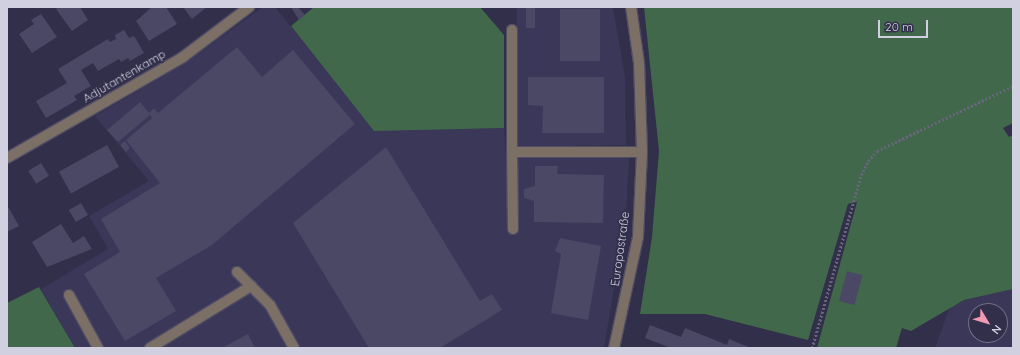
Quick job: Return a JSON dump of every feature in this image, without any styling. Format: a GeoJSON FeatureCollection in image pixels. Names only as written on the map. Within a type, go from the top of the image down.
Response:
{"type":"FeatureCollection","features":[{"type":"Feature","properties":{"kind":"street","name":"Adjutantenkamp"},"geometry":{"type":"LineString","coordinates":[[7,158],[183,57],[248,7]]}},
{"type":"Feature","properties":{"kind":"street","name":"Europastraße"},"geometry":{"type":"LineString","coordinates":[[614,348],[638,237],[642,152],[639,63],[631,7]]}},
{"type":"Feature","properties":{"kind":"street"},"geometry":{"type":"LineString","coordinates":[[512,30],[512,229]]}},
{"type":"Feature","properties":{"kind":"street"},"geometry":{"type":"LineString","coordinates":[[512,152],[642,152]]}},
{"type":"Feature","properties":{"kind":"street"},"geometry":{"type":"LineString","coordinates":[[237,272],[270,305],[294,348]]}},
{"type":"Feature","properties":{"kind":"street"},"geometry":{"type":"LineString","coordinates":[[150,348],[251,286]]}},
{"type":"Feature","properties":{"kind":"street"},"geometry":{"type":"LineString","coordinates":[[69,295],[98,348]]}},
{"type":"Feature","properties":{"kind":"path"},"geometry":{"type":"LineString","coordinates":[[812,348],[861,175],[868,161],[878,151],[1013,86]]}},
{"type":"Feature","properties":{"kind":"shaded area"},"geometry":{"type":"Polygon","coordinates":[[[263,7],[275,7],[374,130],[504,128],[506,156],[629,158],[626,217],[604,348],[75,348],[41,289],[108,249],[89,216],[149,181],[95,116],[184,64],[263,7]]]}},
{"type":"Feature","properties":{"kind":"shaded area"},"geometry":{"type":"Polygon","coordinates":[[[517,7],[613,8],[625,76],[626,145],[517,147],[517,7]]]}},
{"type":"Feature","properties":{"kind":"shaded area"},"geometry":{"type":"Polygon","coordinates":[[[1013,289],[1013,348],[935,348],[949,309],[964,300],[1013,289]]]}},
{"type":"Feature","properties":{"kind":"green space"},"geometry":{"type":"Polygon","coordinates":[[[314,7],[480,7],[504,35],[504,128],[374,131],[291,26],[314,7]]]}},
{"type":"Feature","properties":{"kind":"green space"},"geometry":{"type":"Polygon","coordinates":[[[644,7],[1013,7],[1013,123],[1003,128],[1009,137],[1013,135],[1013,289],[964,300],[911,331],[902,328],[896,348],[817,348],[857,202],[848,204],[808,340],[705,314],[640,314],[652,237],[659,151],[644,7]]]}},
{"type":"Feature","properties":{"kind":"green space"},"geometry":{"type":"Polygon","coordinates":[[[39,287],[75,348],[7,348],[7,303],[39,287]]]}},
{"type":"Feature","properties":{"kind":"building"},"geometry":{"type":"Polygon","coordinates":[[[59,7],[80,7],[88,20],[72,31],[56,9],[59,7]]]}},
{"type":"Feature","properties":{"kind":"building"},"geometry":{"type":"Polygon","coordinates":[[[152,7],[166,7],[177,24],[149,41],[136,21],[152,7]]]}},
{"type":"Feature","properties":{"kind":"building"},"geometry":{"type":"Polygon","coordinates":[[[183,7],[207,7],[192,19],[183,7]]]}},
{"type":"Feature","properties":{"kind":"building"},"geometry":{"type":"Polygon","coordinates":[[[291,7],[298,7],[305,15],[299,20],[291,7]]]}},
{"type":"Feature","properties":{"kind":"building"},"geometry":{"type":"Polygon","coordinates":[[[526,7],[535,7],[535,28],[526,28],[526,7]]]}},
{"type":"Feature","properties":{"kind":"building"},"geometry":{"type":"Polygon","coordinates":[[[560,9],[600,9],[600,61],[560,61],[560,9]]]}},
{"type":"Feature","properties":{"kind":"building"},"geometry":{"type":"Polygon","coordinates":[[[41,14],[57,37],[32,53],[19,34],[34,24],[31,20],[41,14]]]}},
{"type":"Feature","properties":{"kind":"building"},"geometry":{"type":"Polygon","coordinates":[[[124,30],[129,38],[134,36],[144,53],[130,61],[128,58],[121,62],[119,59],[98,71],[93,63],[81,70],[91,86],[74,96],[77,100],[46,118],[36,101],[67,83],[58,69],[108,39],[110,42],[116,39],[115,35],[124,30]]]}},
{"type":"Feature","properties":{"kind":"building"},"geometry":{"type":"Polygon","coordinates":[[[237,47],[262,77],[293,50],[355,124],[212,245],[156,278],[176,311],[125,341],[84,274],[120,252],[101,219],[160,183],[126,140],[152,118],[150,115],[118,142],[107,130],[140,102],[149,113],[154,108],[158,113],[237,47]]]}},
{"type":"Feature","properties":{"kind":"building"},"geometry":{"type":"Polygon","coordinates":[[[528,77],[604,77],[604,133],[542,133],[543,106],[528,105],[528,77]]]}},
{"type":"Feature","properties":{"kind":"building"},"geometry":{"type":"Polygon","coordinates":[[[125,141],[130,148],[126,152],[120,145],[125,141]]]}},
{"type":"Feature","properties":{"kind":"building"},"geometry":{"type":"Polygon","coordinates":[[[107,145],[119,167],[71,194],[59,172],[107,145]]]}},
{"type":"Feature","properties":{"kind":"building"},"geometry":{"type":"Polygon","coordinates":[[[386,147],[480,301],[492,294],[502,310],[440,348],[369,348],[293,223],[386,147]]]}},
{"type":"Feature","properties":{"kind":"building"},"geometry":{"type":"Polygon","coordinates":[[[41,163],[49,176],[36,184],[28,171],[41,163]]]}},
{"type":"Feature","properties":{"kind":"building"},"geometry":{"type":"Polygon","coordinates":[[[535,166],[558,166],[557,174],[604,175],[603,223],[534,222],[534,201],[524,198],[524,189],[535,186],[535,166]]]}},
{"type":"Feature","properties":{"kind":"building"},"geometry":{"type":"Polygon","coordinates":[[[81,203],[88,215],[76,222],[69,210],[81,203]]]}},
{"type":"Feature","properties":{"kind":"building"},"geometry":{"type":"Polygon","coordinates":[[[7,205],[19,226],[7,232],[7,205]]]}},
{"type":"Feature","properties":{"kind":"building"},"geometry":{"type":"Polygon","coordinates":[[[61,224],[73,243],[84,236],[92,249],[47,267],[32,242],[61,224]]]}},
{"type":"Feature","properties":{"kind":"building"},"geometry":{"type":"Polygon","coordinates":[[[560,238],[601,246],[588,320],[551,313],[561,254],[555,251],[560,238]]]}},
{"type":"Feature","properties":{"kind":"building"},"geometry":{"type":"Polygon","coordinates":[[[847,271],[862,275],[854,305],[839,301],[847,271]]]}},
{"type":"Feature","properties":{"kind":"building"},"geometry":{"type":"Polygon","coordinates":[[[650,325],[681,337],[685,328],[727,345],[729,339],[751,348],[671,348],[645,338],[650,325]]]}},
{"type":"Feature","properties":{"kind":"building"},"geometry":{"type":"Polygon","coordinates":[[[248,334],[255,348],[222,348],[248,334]]]}}]}
